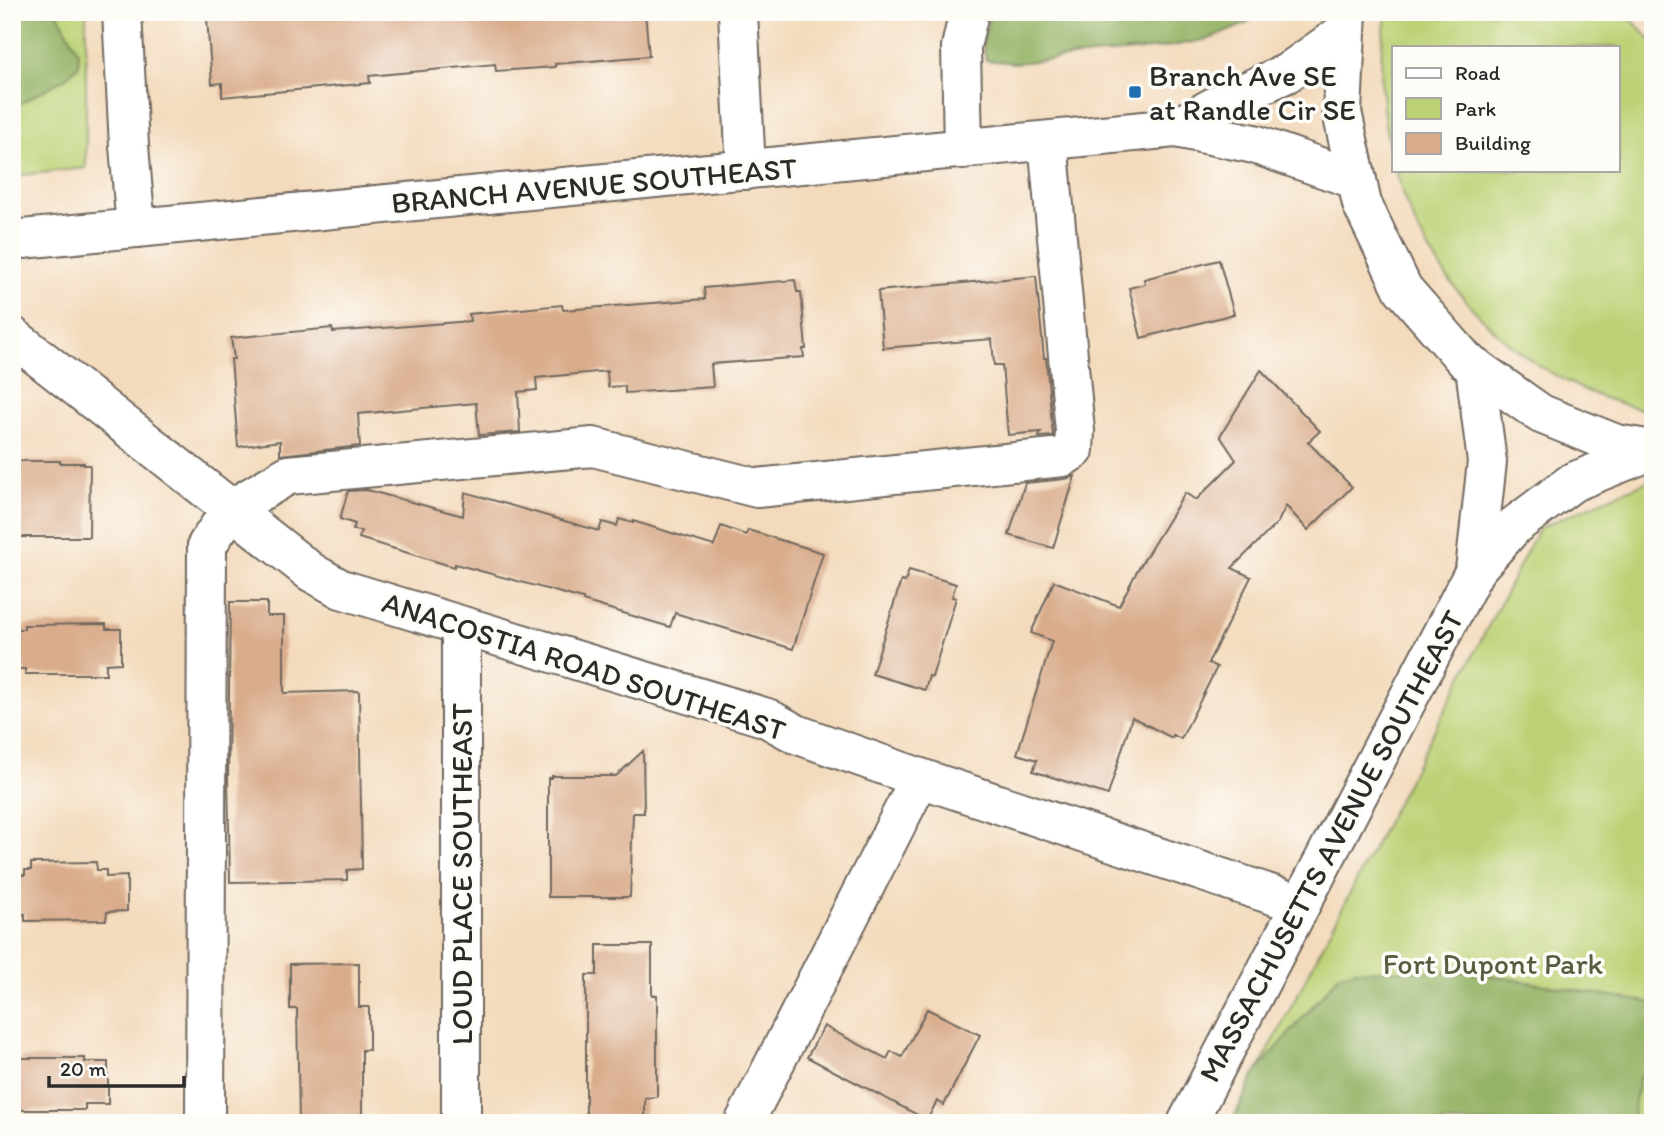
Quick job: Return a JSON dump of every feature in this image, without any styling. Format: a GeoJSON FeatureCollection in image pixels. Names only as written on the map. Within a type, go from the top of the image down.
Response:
{"type":"FeatureCollection","features":[{"type":"Feature","properties":{"kind":"street"},"geometry":{"type":"LineString","coordinates":[[122,12],[135,228]]}},
{"type":"Feature","properties":{"kind":"street"},"geometry":{"type":"LineString","coordinates":[[738,12],[746,170]]}},
{"type":"Feature","properties":{"kind":"street"},"geometry":{"type":"LineString","coordinates":[[963,150],[961,47],[969,12]]}},
{"type":"Feature","properties":{"kind":"street"},"geometry":{"type":"LineString","coordinates":[[1346,22],[1342,112],[1362,204],[1404,289],[1465,360],[1541,414],[1616,444],[1653,450]]}},
{"type":"Feature","properties":{"kind":"street","name":"BRANCH AVENUE SOUTHEAST"},"geometry":{"type":"LineString","coordinates":[[1175,128],[1223,102],[1287,73],[1346,22]]}},
{"type":"Feature","properties":{"kind":"street","name":"BRANCH AVENUE SOUTHEAST"},"geometry":{"type":"LineString","coordinates":[[12,240],[1175,128],[1254,144],[1357,180]]}},
{"type":"Feature","properties":{"kind":"street"},"geometry":{"type":"LineString","coordinates":[[205,1123],[207,545],[231,509],[288,475],[593,447],[757,488],[1063,457],[1074,450],[1075,431],[1048,141]]}},
{"type":"Feature","properties":{"kind":"street","name":"ANACOSTIA ROAD SOUTHEAST"},"geometry":{"type":"LineString","coordinates":[[12,336],[311,572],[341,589],[767,718],[796,734],[920,779],[1300,904]]}},
{"type":"Feature","properties":{"kind":"street","name":"MASSACHUSETTS AVENUE SOUTHEAST"},"geometry":{"type":"LineString","coordinates":[[1475,367],[1487,462],[1475,570]]}},
{"type":"Feature","properties":{"kind":"street","name":"MASSACHUSETTS AVENUE SOUTHEAST"},"geometry":{"type":"LineString","coordinates":[[1187,1123],[1475,570],[1514,526],[1573,482],[1653,450]]}},
{"type":"Feature","properties":{"kind":"street","name":"LOUD PLACE SOUTHEAST"},"geometry":{"type":"LineString","coordinates":[[461,626],[461,1123]]}},
{"type":"Feature","properties":{"kind":"street"},"geometry":{"type":"LineString","coordinates":[[744,1123],[920,779]]}},
{"type":"Feature","properties":{"kind":"green space"},"geometry":{"type":"Polygon","coordinates":[[[12,12],[86,12],[86,168],[12,176],[12,12]]]}},
{"type":"Feature","properties":{"kind":"green space"},"geometry":{"type":"Polygon","coordinates":[[[12,12],[57,12],[78,51],[79,65],[64,79],[12,108],[12,12]]]}},
{"type":"Feature","properties":{"kind":"green space"},"geometry":{"type":"Polygon","coordinates":[[[990,12],[1260,12],[1246,24],[1209,39],[1161,48],[1015,63],[986,60],[983,43],[990,12]]]}},
{"type":"Feature","properties":{"kind":"green space"},"geometry":{"type":"Polygon","coordinates":[[[1387,12],[1625,12],[1653,43],[1653,412],[1576,386],[1521,353],[1496,332],[1453,285],[1434,258],[1405,201],[1397,172],[1620,172],[1620,46],[1392,46],[1392,157],[1383,108],[1381,69],[1387,12]]]}},
{"type":"Feature","properties":{"kind":"green space","name":"Fort Dupont Park"},"geometry":{"type":"Polygon","coordinates":[[[1653,479],[1653,1123],[1231,1123],[1539,528],[1653,479]]]}},
{"type":"Feature","properties":{"kind":"green space"},"geometry":{"type":"Polygon","coordinates":[[[1356,970],[1469,972],[1653,1003],[1653,1068],[1639,1078],[1633,1115],[1635,1123],[1232,1123],[1254,1075],[1340,974],[1356,970]]]}},
{"type":"Feature","properties":{"kind":"building"},"geometry":{"type":"Polygon","coordinates":[[[224,12],[645,12],[649,56],[555,64],[555,67],[496,71],[495,64],[369,76],[370,83],[222,97],[222,83],[212,84],[207,18],[225,16],[224,12]]]}},
{"type":"Feature","properties":{"kind":"building"},"geometry":{"type":"Polygon","coordinates":[[[1219,260],[1234,314],[1141,338],[1129,288],[1145,284],[1144,279],[1219,260]]]}},
{"type":"Feature","properties":{"kind":"building"},"geometry":{"type":"Polygon","coordinates":[[[1036,276],[1053,436],[1039,437],[1041,432],[1008,435],[1002,365],[994,365],[992,339],[883,348],[878,291],[1036,276]]]}},
{"type":"Feature","properties":{"kind":"building"},"geometry":{"type":"Polygon","coordinates":[[[795,280],[797,292],[801,292],[806,349],[803,349],[804,357],[711,364],[713,387],[625,393],[625,386],[608,387],[607,371],[536,378],[537,390],[518,392],[520,432],[479,435],[476,403],[358,414],[360,446],[280,455],[280,441],[238,447],[231,338],[332,328],[333,332],[470,321],[469,314],[562,305],[563,310],[705,299],[704,288],[795,280]]]}},
{"type":"Feature","properties":{"kind":"building"},"geometry":{"type":"Polygon","coordinates":[[[1261,370],[1320,431],[1308,442],[1352,487],[1308,530],[1286,506],[1278,522],[1232,568],[1251,577],[1208,663],[1217,667],[1181,739],[1173,735],[1172,738],[1132,717],[1108,795],[1033,771],[1037,760],[1017,754],[1052,641],[1031,633],[1054,581],[1119,606],[1137,571],[1185,493],[1196,500],[1236,460],[1220,436],[1261,370]]]}},
{"type":"Feature","properties":{"kind":"building"},"geometry":{"type":"Polygon","coordinates":[[[12,461],[60,461],[90,465],[89,537],[12,537],[12,461]]]}},
{"type":"Feature","properties":{"kind":"building"},"geometry":{"type":"Polygon","coordinates":[[[1075,476],[1053,548],[1009,535],[1025,483],[1075,476]]]}},
{"type":"Feature","properties":{"kind":"building"},"geometry":{"type":"Polygon","coordinates":[[[367,490],[463,516],[465,492],[599,531],[602,522],[617,526],[619,519],[714,546],[721,526],[746,535],[748,530],[823,553],[793,649],[675,613],[670,627],[583,599],[455,564],[454,567],[359,538],[361,531],[353,530],[355,524],[340,519],[348,491],[367,490]]]}},
{"type":"Feature","properties":{"kind":"building"},"geometry":{"type":"Polygon","coordinates":[[[909,570],[956,584],[952,597],[956,598],[932,677],[929,676],[925,690],[872,674],[901,581],[905,582],[909,570]]]}},
{"type":"Feature","properties":{"kind":"building"},"geometry":{"type":"Polygon","coordinates":[[[230,602],[267,602],[267,616],[284,616],[284,693],[359,691],[362,869],[347,870],[347,880],[230,882],[230,602]]]}},
{"type":"Feature","properties":{"kind":"building"},"geometry":{"type":"Polygon","coordinates":[[[106,624],[106,629],[121,629],[121,663],[106,664],[106,674],[25,674],[25,669],[12,669],[12,629],[24,629],[24,625],[106,624]]]}},
{"type":"Feature","properties":{"kind":"building"},"geometry":{"type":"Polygon","coordinates":[[[643,751],[644,813],[633,813],[630,897],[548,897],[548,778],[616,776],[643,751]]]}},
{"type":"Feature","properties":{"kind":"building"},"geometry":{"type":"Polygon","coordinates":[[[96,862],[97,870],[106,870],[106,877],[127,876],[127,911],[107,912],[106,920],[25,921],[25,914],[12,915],[12,875],[25,875],[25,870],[31,870],[31,863],[96,862]]]}},
{"type":"Feature","properties":{"kind":"building"},"geometry":{"type":"Polygon","coordinates":[[[597,945],[652,945],[652,995],[657,995],[657,1097],[645,1098],[645,1123],[586,1123],[586,975],[597,975],[597,945]]]}},
{"type":"Feature","properties":{"kind":"building"},"geometry":{"type":"Polygon","coordinates":[[[359,963],[359,1007],[369,1007],[369,1050],[362,1050],[362,1123],[299,1123],[297,1009],[290,1009],[290,964],[359,963]]]}},
{"type":"Feature","properties":{"kind":"building"},"geometry":{"type":"Polygon","coordinates":[[[927,1009],[980,1035],[944,1105],[937,1101],[927,1120],[807,1057],[824,1026],[887,1059],[891,1051],[902,1057],[927,1009]]]}},
{"type":"Feature","properties":{"kind":"building"},"geometry":{"type":"Polygon","coordinates":[[[20,1058],[85,1058],[85,1062],[108,1062],[108,1104],[85,1104],[85,1110],[19,1110],[19,1103],[12,1103],[12,1062],[20,1062],[20,1058]]]}},
{"type":"Feature","properties":{"kind":"place","name":"Branch Ave SE at Randle Cir SE"},"geometry":{"type":"Point","coordinates":[1135,92]}}]}
